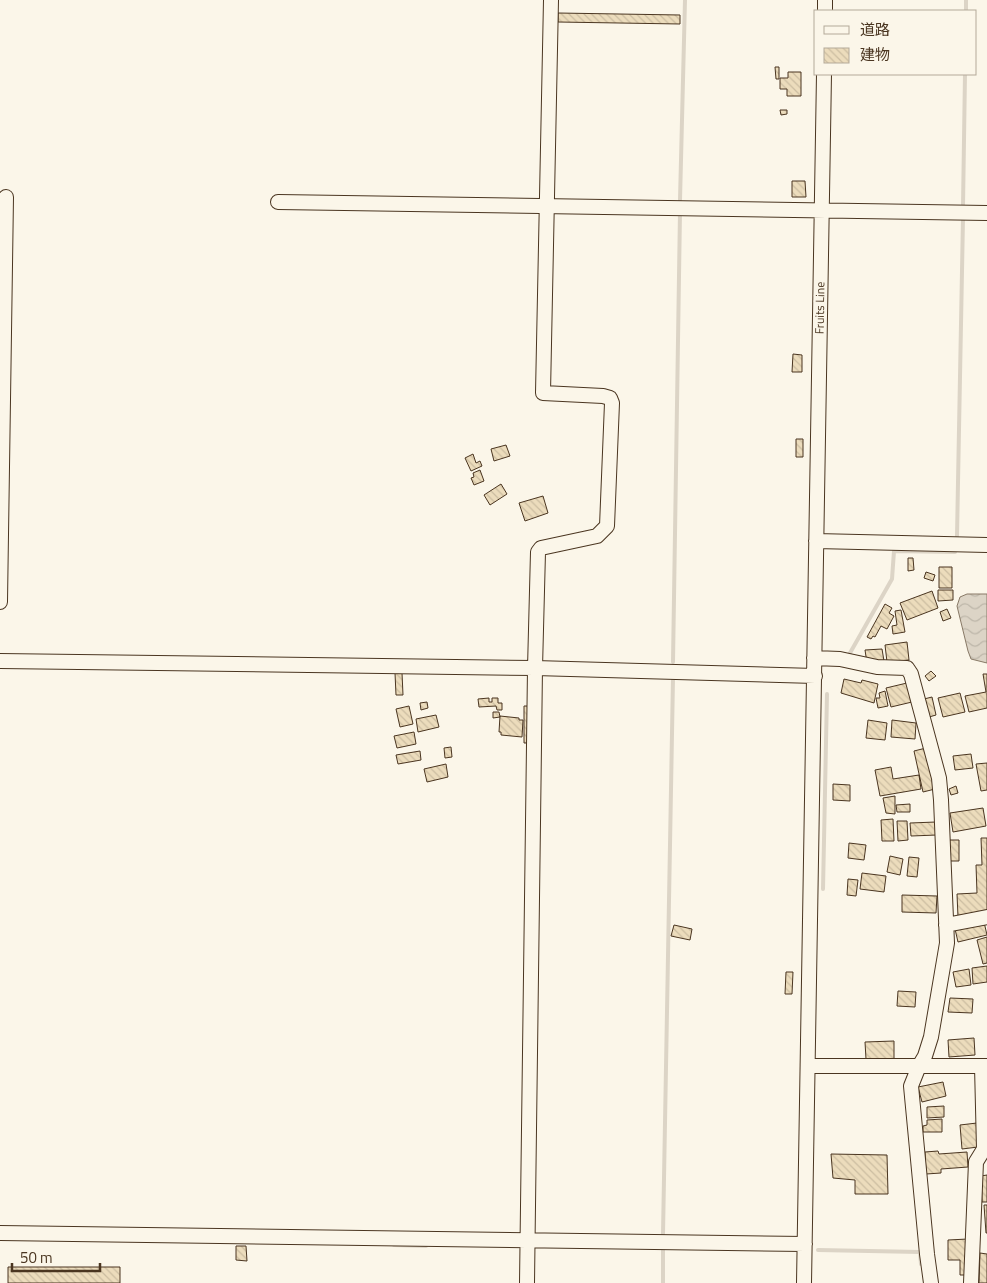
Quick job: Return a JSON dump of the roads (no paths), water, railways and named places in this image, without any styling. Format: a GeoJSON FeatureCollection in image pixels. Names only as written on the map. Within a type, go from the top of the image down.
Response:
{"type":"FeatureCollection","features":[{"type":"Feature","properties":{"kind":"street"},"geometry":{"type":"LineString","coordinates":[[527,1283],[538,552],[542,548],[597,536],[607,526],[612,403],[607,396],[543,393],[551,0]]}},
{"type":"Feature","properties":{"kind":"street","name":"Fruits Line"},"geometry":{"type":"LineString","coordinates":[[804,1283],[824,75]]}},
{"type":"Feature","properties":{"kind":"street"},"geometry":{"type":"LineString","coordinates":[[0,602],[6,197]]}},
{"type":"Feature","properties":{"kind":"street"},"geometry":{"type":"LineString","coordinates":[[278,202],[987,213]]}},
{"type":"Feature","properties":{"kind":"street"},"geometry":{"type":"LineString","coordinates":[[816,541],[987,545]]}},
{"type":"Feature","properties":{"kind":"street"},"geometry":{"type":"LineString","coordinates":[[814,658],[840,659],[870,666],[907,668],[911,674],[939,778],[947,943],[933,1029],[925,1056],[911,1086],[931,1283]]}},
{"type":"Feature","properties":{"kind":"street"},"geometry":{"type":"LineString","coordinates":[[0,662],[535,668],[815,676]]}},
{"type":"Feature","properties":{"kind":"street"},"geometry":{"type":"LineString","coordinates":[[946,925],[987,917]]}},
{"type":"Feature","properties":{"kind":"street"},"geometry":{"type":"LineString","coordinates":[[808,1066],[984,1066],[984,1149],[976,1162],[971,1283]]}},
{"type":"Feature","properties":{"kind":"street"},"geometry":{"type":"LineString","coordinates":[[0,1232],[805,1244]]}},
{"type":"Feature","properties":{"kind":"water"},"geometry":{"type":"Polygon","coordinates":[[[967,594],[987,594],[987,663],[971,659],[968,651],[957,606],[960,597],[967,594]]]}},
{"type":"Feature","properties":{"kind":"waterway"},"geometry":{"type":"LineString","coordinates":[[680,200],[685,0]]}},
{"type":"Feature","properties":{"kind":"waterway"},"geometry":{"type":"LineString","coordinates":[[966,0],[966,10]]}},
{"type":"Feature","properties":{"kind":"waterway"},"geometry":{"type":"LineString","coordinates":[[963,206],[965,75]]}},
{"type":"Feature","properties":{"kind":"waterway"},"geometry":{"type":"LineString","coordinates":[[673,662],[680,212]]}},
{"type":"Feature","properties":{"kind":"waterway"},"geometry":{"type":"LineString","coordinates":[[957,536],[963,218]]}},
{"type":"Feature","properties":{"kind":"waterway"},"geometry":{"type":"LineString","coordinates":[[850,653],[892,579],[894,551],[955,552]]}},
{"type":"Feature","properties":{"kind":"waterway"},"geometry":{"type":"LineString","coordinates":[[663,1234],[673,678]]}},
{"type":"Feature","properties":{"kind":"waterway"},"geometry":{"type":"LineString","coordinates":[[823,889],[827,694]]}},
{"type":"Feature","properties":{"kind":"waterway"},"geometry":{"type":"LineString","coordinates":[[394,1245],[426,1246]]}},
{"type":"Feature","properties":{"kind":"waterway"},"geometry":{"type":"LineString","coordinates":[[663,1248],[663,1283]]}},
{"type":"Feature","properties":{"kind":"waterway"},"geometry":{"type":"LineString","coordinates":[[818,1250],[920,1252],[921,1264]]}}]}
